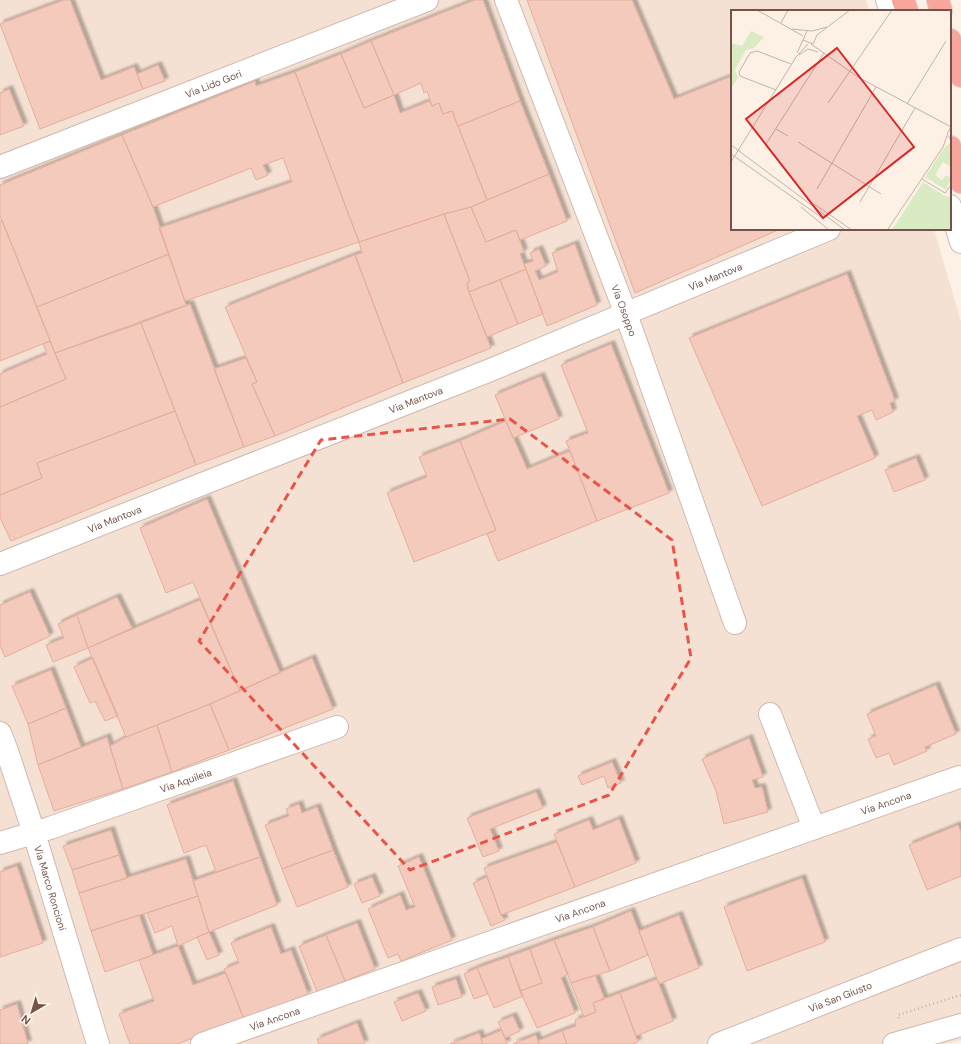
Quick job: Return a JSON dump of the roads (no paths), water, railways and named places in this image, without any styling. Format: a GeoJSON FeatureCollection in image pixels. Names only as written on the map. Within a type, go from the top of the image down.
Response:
{"type":"FeatureCollection","features":[{"type":"Feature","properties":{"kind":"highway"},"geometry":{"type":"LineString","coordinates":[[904,0],[907,10]]}},
{"type":"Feature","properties":{"kind":"highway"},"geometry":{"type":"LineString","coordinates":[[938,0],[941,10]]}},
{"type":"Feature","properties":{"kind":"highway"},"geometry":{"type":"LineString","coordinates":[[951,43],[961,76]]}},
{"type":"Feature","properties":{"kind":"highway"},"geometry":{"type":"LineString","coordinates":[[951,150],[961,182]]}},
{"type":"Feature","properties":{"kind":"street","name":"Via Lido Gori"},"geometry":{"type":"LineString","coordinates":[[0,168],[428,0]]}},
{"type":"Feature","properties":{"kind":"street","name":"Via Osoppo"},"geometry":{"type":"LineString","coordinates":[[506,0],[626,314],[735,623]]}},
{"type":"Feature","properties":{"kind":"street"},"geometry":{"type":"LineString","coordinates":[[887,0],[891,10]]}},
{"type":"Feature","properties":{"kind":"street"},"geometry":{"type":"LineString","coordinates":[[951,209],[961,242]]}},
{"type":"Feature","properties":{"kind":"street","name":"Via Mantova"},"geometry":{"type":"LineString","coordinates":[[0,564],[488,371],[826,230]]}},
{"type":"Feature","properties":{"kind":"street"},"geometry":{"type":"LineString","coordinates":[[770,714],[814,828]]}},
{"type":"Feature","properties":{"kind":"street","name":"Via Aquileia"},"geometry":{"type":"LineString","coordinates":[[0,843],[34,833],[337,727]]}},
{"type":"Feature","properties":{"kind":"street","name":"Via Marco Roncioni"},"geometry":{"type":"LineString","coordinates":[[0,733],[34,833],[98,1044]]}},
{"type":"Feature","properties":{"kind":"street","name":"Via Ancona"},"geometry":{"type":"LineString","coordinates":[[202,1044],[959,777]]}},
{"type":"Feature","properties":{"kind":"street","name":"Via San Giusto"},"geometry":{"type":"LineString","coordinates":[[718,1044],[961,949]]}},
{"type":"Feature","properties":{"kind":"street"},"geometry":{"type":"LineString","coordinates":[[894,1044],[961,1025]]}}]}
